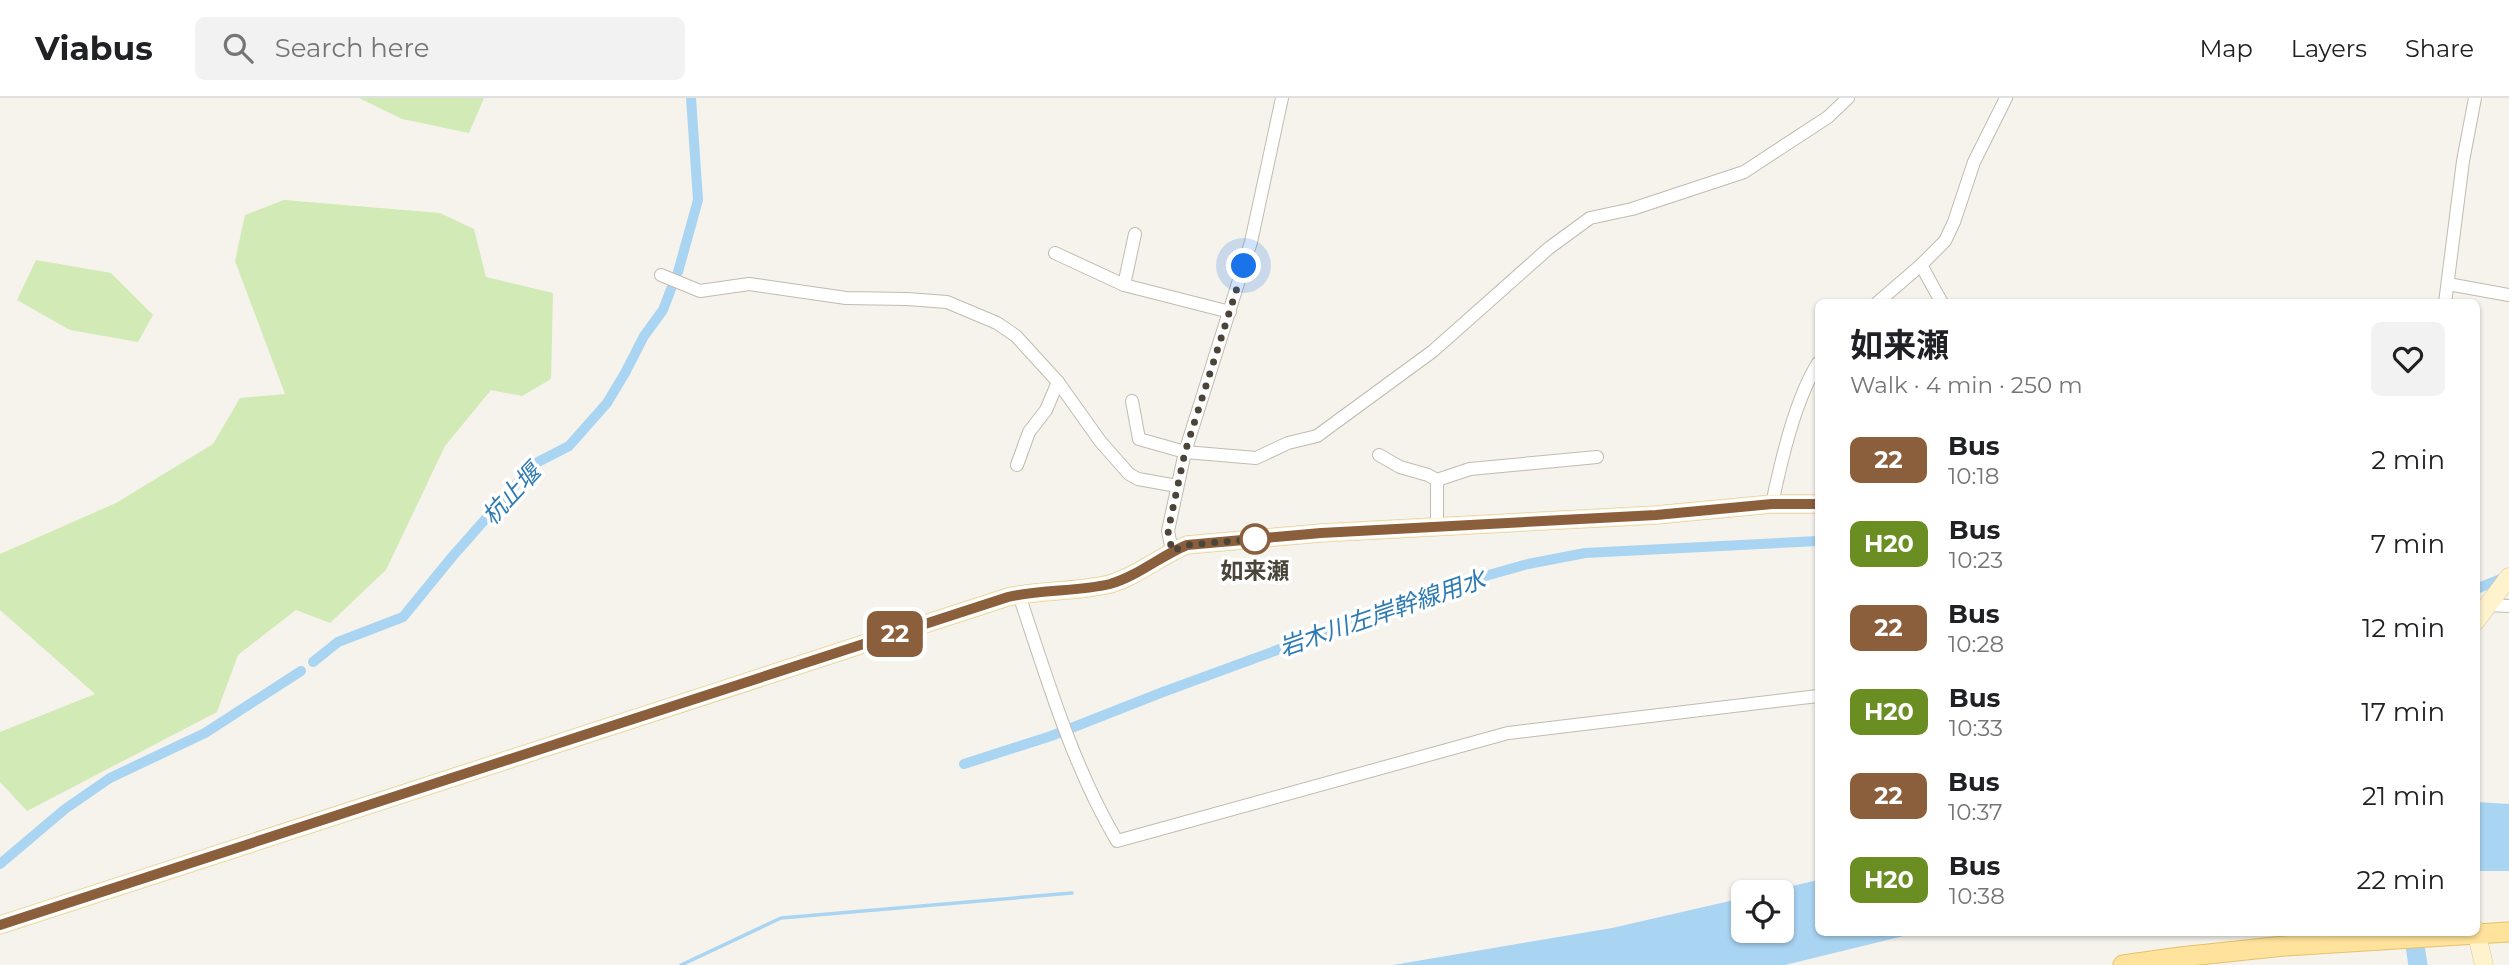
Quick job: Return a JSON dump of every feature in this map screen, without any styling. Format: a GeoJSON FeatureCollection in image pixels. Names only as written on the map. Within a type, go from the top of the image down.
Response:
{"type":"FeatureCollection","features":[{"type":"Feature","properties":{"kind":"main road"},"geometry":{"type":"LineString","coordinates":[[2480,932],[2509,932]]}},
{"type":"Feature","properties":{"kind":"main road"},"geometry":{"type":"LineString","coordinates":[[2123,965],[2218,952],[2421,936]]}},
{"type":"Feature","properties":{"kind":"street"},"geometry":{"type":"LineString","coordinates":[[1172,551],[1168,531],[1185,452],[1251,242],[1282,98]]}},
{"type":"Feature","properties":{"kind":"street"},"geometry":{"type":"LineString","coordinates":[[1132,401],[1139,439],[1185,452],[1256,458],[1288,443],[1317,436],[1433,351],[1549,248],[1590,218],[1632,209],[1744,172],[1828,117],[1848,98]]}},
{"type":"Feature","properties":{"kind":"street"},"geometry":{"type":"LineString","coordinates":[[1882,299],[1945,241],[1974,162],[2006,98]]}},
{"type":"Feature","properties":{"kind":"street"},"geometry":{"type":"LineString","coordinates":[[2446,299],[2463,161],[2475,98]]}},
{"type":"Feature","properties":{"kind":"street"},"geometry":{"type":"LineString","coordinates":[[1124,285],[1135,234]]}},
{"type":"Feature","properties":{"kind":"street"},"geometry":{"type":"LineString","coordinates":[[1055,253],[1124,285],[1230,312]]}},
{"type":"Feature","properties":{"kind":"street"},"geometry":{"type":"LineString","coordinates":[[1921,265],[1940,299]]}},
{"type":"Feature","properties":{"kind":"street"},"geometry":{"type":"LineString","coordinates":[[661,275],[700,291],[749,284],[846,298],[947,302],[997,323],[1016,336],[1058,382],[1100,441],[1129,474],[1138,479],[1177,486]]}},
{"type":"Feature","properties":{"kind":"street"},"geometry":{"type":"LineString","coordinates":[[2448,284],[2509,295]]}},
{"type":"Feature","properties":{"kind":"street"},"geometry":{"type":"LineString","coordinates":[[1772,504],[1778,474],[1804,391],[1815,369]]}},
{"type":"Feature","properties":{"kind":"street"},"geometry":{"type":"LineString","coordinates":[[1017,465],[1029,432],[1045,410],[1058,382]]}},
{"type":"Feature","properties":{"kind":"street"},"geometry":{"type":"LineString","coordinates":[[1379,455],[1400,467],[1437,480],[1469,469],[1597,457]]}},
{"type":"Feature","properties":{"kind":"street"},"geometry":{"type":"LineString","coordinates":[[1437,480],[1437,526]]}},
{"type":"Feature","properties":{"kind":"street"},"geometry":{"type":"LineString","coordinates":[[0,925],[1019,595],[1108,584],[1125,579],[1187,545],[1437,526],[1656,515],[1772,504],[1815,504]]}},
{"type":"Feature","properties":{"kind":"street"},"geometry":{"type":"LineString","coordinates":[[2480,615],[2505,582]]}},
{"type":"Feature","properties":{"kind":"street"},"geometry":{"type":"LineString","coordinates":[[1019,595],[1068,738],[1098,809],[1117,841],[1525,729],[1815,696]]}},
{"type":"Feature","properties":{"kind":"street"},"geometry":{"type":"LineString","coordinates":[[2480,615],[2509,606]]}},
{"type":"Feature","properties":{"kind":"street"},"geometry":{"type":"LineString","coordinates":[[2478,936],[2484,965]]}},
{"type":"Feature","properties":{"kind":"green space"},"geometry":{"type":"Polygon","coordinates":[[[359,98],[484,98],[469,133],[402,119],[359,98]]]}},
{"type":"Feature","properties":{"kind":"green space"},"geometry":{"type":"Polygon","coordinates":[[[284,200],[440,213],[474,229],[486,277],[553,293],[551,379],[522,396],[491,390],[445,446],[386,570],[330,623],[296,610],[238,655],[217,712],[27,811],[0,782],[0,732],[95,694],[0,610],[0,554],[116,503],[213,444],[240,398],[285,394],[235,261],[245,215],[284,200]]]}},
{"type":"Feature","properties":{"kind":"green space"},"geometry":{"type":"Polygon","coordinates":[[[36,260],[111,273],[153,315],[138,342],[70,330],[17,300],[36,260]]]}},
{"type":"Feature","properties":{"kind":"water"},"geometry":{"type":"Polygon","coordinates":[[[2480,802],[2509,804],[2509,871],[2480,871],[2480,802]]]}},
{"type":"Feature","properties":{"kind":"water"},"geometry":{"type":"Polygon","coordinates":[[[1815,881],[1815,936],[1904,936],[1785,965],[1393,965],[1612,928],[1731,901],[1731,943],[1794,943],[1794,886],[1815,881]]]}},
{"type":"Feature","properties":{"kind":"waterway","name":"杭止堰"},"geometry":{"type":"LineString","coordinates":[[678,272],[698,200],[691,98]]}},
{"type":"Feature","properties":{"kind":"waterway","name":"杭止堰"},"geometry":{"type":"LineString","coordinates":[[313,662],[338,642],[403,617],[534,464],[569,446],[607,403],[644,336],[663,310],[671,289]]}},
{"type":"Feature","properties":{"kind":"waterway","name":"岩木川左岸幹線用水"},"geometry":{"type":"LineString","coordinates":[[964,764],[1051,736],[1457,584],[1528,564],[1585,553],[1815,541]]}},
{"type":"Feature","properties":{"kind":"waterway","name":"岩木川左岸幹線用水"},"geometry":{"type":"LineString","coordinates":[[2480,587],[2506,577]]}},
{"type":"Feature","properties":{"kind":"waterway","name":"杭止堰"},"geometry":{"type":"LineString","coordinates":[[0,864],[65,809],[110,778],[205,733],[301,671]]}},
{"type":"Feature","properties":{"kind":"waterway"},"geometry":{"type":"LineString","coordinates":[[681,965],[781,918],[1072,893]]}},
{"type":"Feature","properties":{"kind":"waterway"},"geometry":{"type":"LineString","coordinates":[[2413,936],[2418,965]]}},
{"type":"Feature","properties":{"kind":"bus line","name":"22"},"geometry":{"type":"LineString","coordinates":[[0,925],[1008,597],[1108,584],[1125,579],[1187,545],[1321,533],[1598,516],[1656,515],[1772,504],[1815,504]]}},
{"type":"Feature","properties":{"kind":"place","name":"如来瀬"},"geometry":{"type":"Point","coordinates":[1255,539]}},
{"type":"Feature","properties":{"kind":"route"},"geometry":{"type":"LineString","coordinates":[[1244,266],[1185,452],[1168,531],[1172,551],[1187,545],[1255,539]]}}]}
